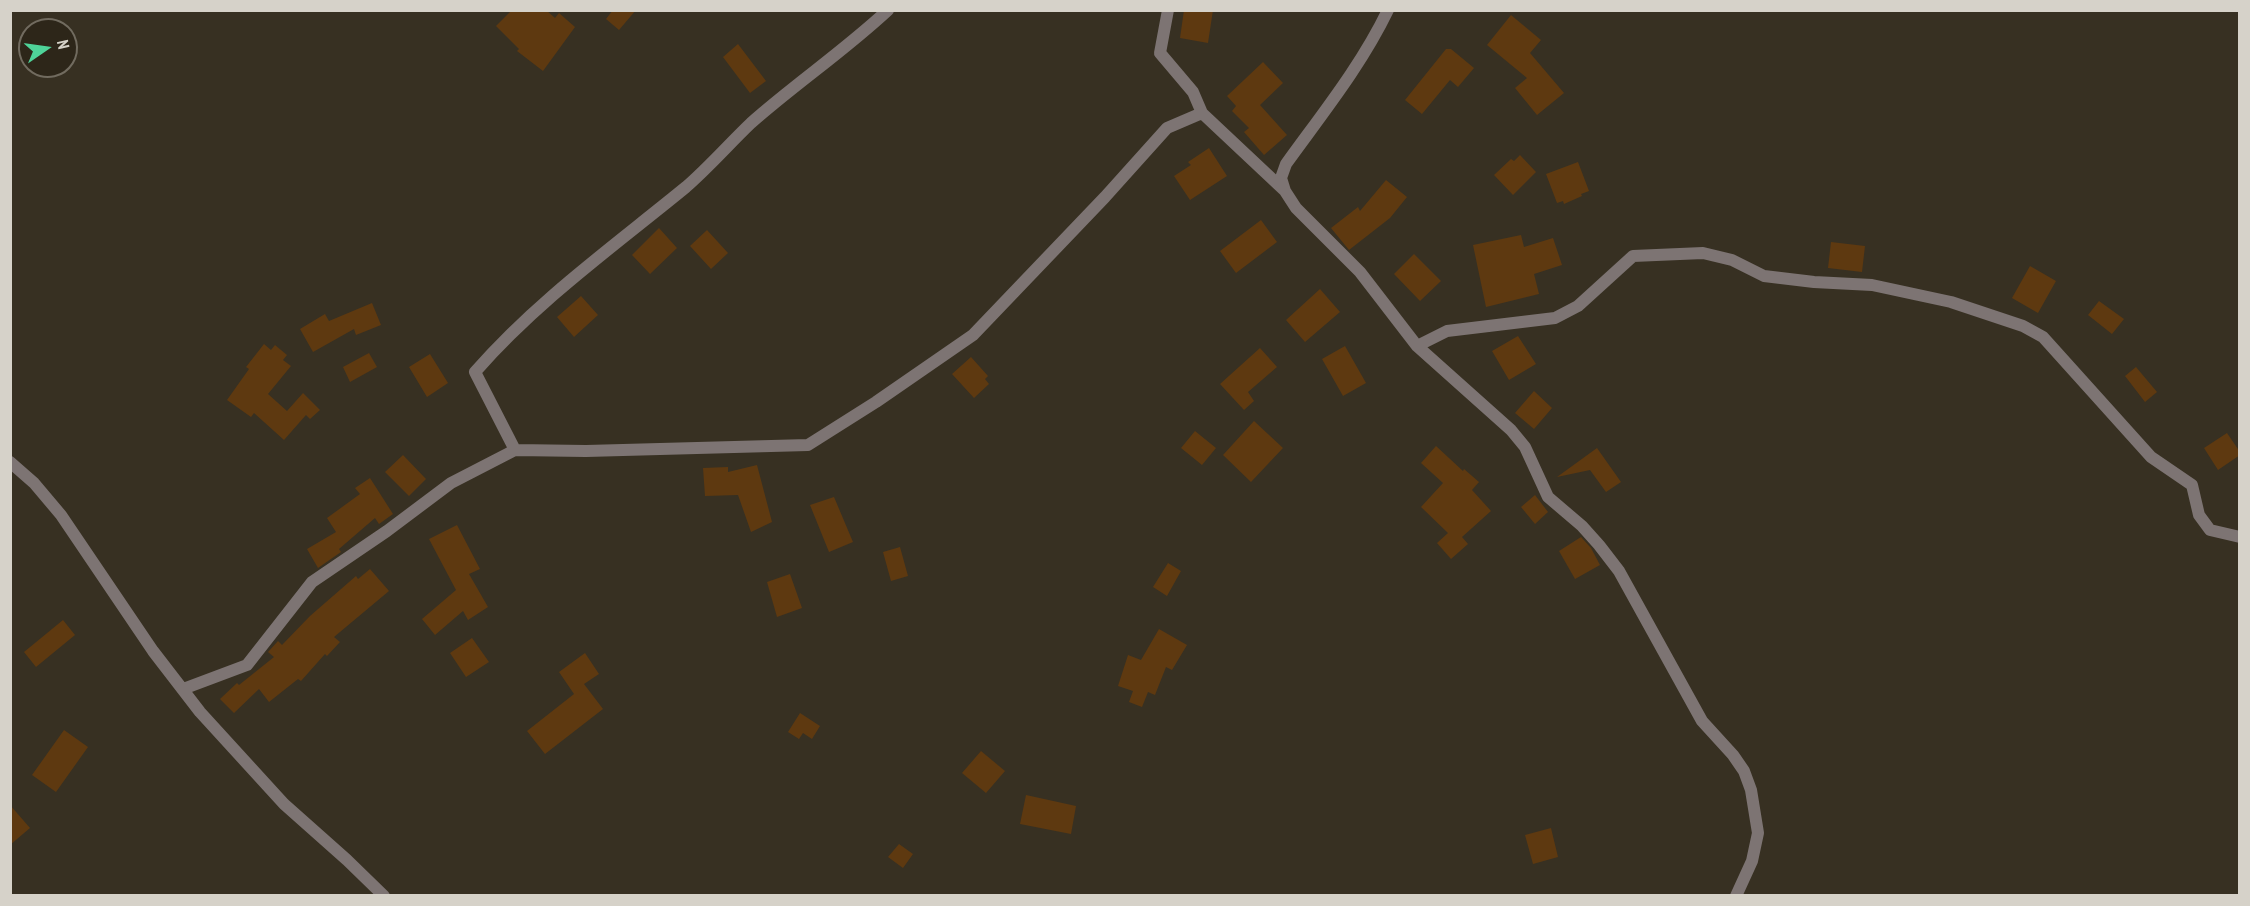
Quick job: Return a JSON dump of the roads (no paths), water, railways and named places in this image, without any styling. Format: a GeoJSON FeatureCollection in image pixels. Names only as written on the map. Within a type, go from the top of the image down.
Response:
{"type":"FeatureCollection","features":[{"type":"Feature","properties":{"kind":"street"},"geometry":{"type":"LineString","coordinates":[[515,450],[475,372],[506,337],[580,271],[688,185],[752,123],[888,10]]}},
{"type":"Feature","properties":{"kind":"street"},"geometry":{"type":"LineString","coordinates":[[1168,10],[1160,53],[1193,92],[1202,112],[1285,191],[1296,208],[1360,272],[1417,345],[1511,430],[1525,447],[1548,497],[1582,526],[1619,572],[1702,722],[1733,755],[1744,771],[1751,790],[1758,833],[1752,861],[1736,896]]}},
{"type":"Feature","properties":{"kind":"street"},"geometry":{"type":"LineString","coordinates":[[1285,191],[1281,178],[1286,164],[1341,90],[1373,42],[1388,10]]}},
{"type":"Feature","properties":{"kind":"street"},"geometry":{"type":"LineString","coordinates":[[183,689],[247,665],[312,582],[387,531],[451,483],[515,450],[808,445],[876,402],[973,334],[1105,197],[1167,128],[1202,112]]}},
{"type":"Feature","properties":{"kind":"street"},"geometry":{"type":"LineString","coordinates":[[1417,345],[1447,331],[1555,318],[1578,306],[1633,256],[1703,253],[1732,260],[1764,276],[1814,282],[1872,285],[1951,302],[2023,326],[2043,337],[2151,457],[2192,485],[2199,515],[2210,530],[2240,537]]}},
{"type":"Feature","properties":{"kind":"street"},"geometry":{"type":"LineString","coordinates":[[10,462],[34,483],[61,515],[153,651],[200,712],[284,804],[384,896]]}}]}
